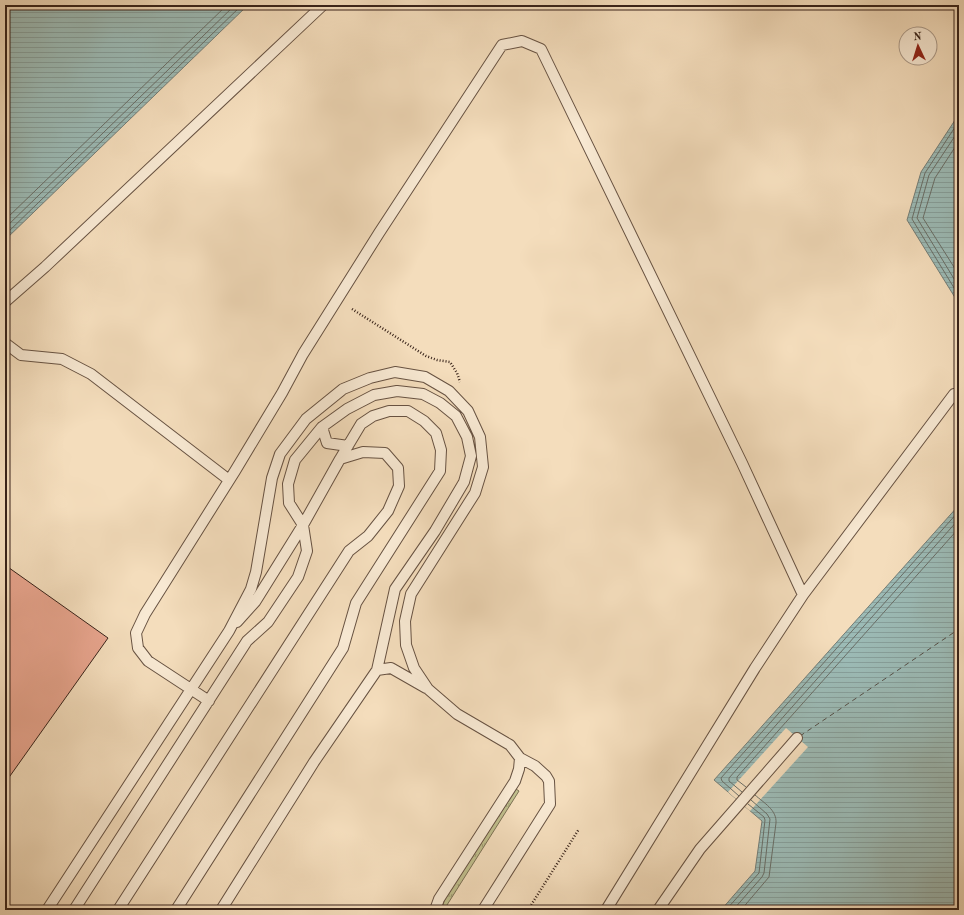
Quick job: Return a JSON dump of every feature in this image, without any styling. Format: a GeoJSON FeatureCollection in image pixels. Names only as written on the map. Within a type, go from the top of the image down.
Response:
{"type":"FeatureCollection","features":[{"type":"Feature","properties":{"kind":"lane"},"geometry":{"type":"LineString","coordinates":[[5,302],[45,267],[323,5]]}},
{"type":"Feature","properties":{"kind":"lane"},"geometry":{"type":"LineString","coordinates":[[209,701],[148,661],[138,648],[136,633],[145,614],[229,480],[282,393],[303,354],[379,232],[498,51],[502,45],[522,41],[541,49],[742,463],[804,595]]}},
{"type":"Feature","properties":{"kind":"lane"},"geometry":{"type":"LineString","coordinates":[[5,343],[21,355],[62,359],[91,374],[229,480]]}},
{"type":"Feature","properties":{"kind":"lane"},"geometry":{"type":"LineString","coordinates":[[47,910],[229,631],[251,589],[272,478],[280,454],[306,419],[343,389],[370,378],[395,372],[425,377],[449,391],[468,411],[480,437],[483,467],[475,493],[411,594],[405,621],[406,645],[414,668],[428,689]]}},
{"type":"Feature","properties":{"kind":"lane"},"geometry":{"type":"LineString","coordinates":[[74,910],[247,641],[268,622],[298,577],[307,551],[303,525],[289,503],[288,484],[295,460],[322,427],[347,409],[374,395],[397,391],[423,394],[440,403],[456,416],[467,437],[471,456],[464,482],[435,531],[395,589],[377,670],[314,762],[221,910]]}},
{"type":"Feature","properties":{"kind":"lane"},"geometry":{"type":"LineString","coordinates":[[606,910],[755,668],[804,595],[954,394]]}},
{"type":"Feature","properties":{"kind":"lane"},"geometry":{"type":"LineString","coordinates":[[176,910],[343,648],[356,603],[440,471],[441,450],[436,433],[424,420],[408,411],[389,411],[373,416],[361,424],[303,525],[255,602],[229,631]]}},
{"type":"Feature","properties":{"kind":"lane"},"geometry":{"type":"LineString","coordinates":[[322,427],[327,443],[348,446]]}},
{"type":"Feature","properties":{"kind":"lane"},"geometry":{"type":"LineString","coordinates":[[118,910],[350,551],[368,536],[388,512],[399,486],[398,468],[385,453],[363,452],[340,459]]}},
{"type":"Feature","properties":{"kind":"lane"},"geometry":{"type":"LineString","coordinates":[[377,670],[391,668],[428,689],[457,714],[510,745],[520,758],[535,766],[546,776],[549,781],[550,804],[483,910]]}},
{"type":"Feature","properties":{"kind":"lane"},"geometry":{"type":"LineString","coordinates":[[658,910],[700,849],[797,738]]}},
{"type":"Feature","properties":{"kind":"lane"},"geometry":{"type":"LineString","coordinates":[[435,910],[439,899],[515,781],[519,769],[520,758]]}},
{"type":"Feature","properties":{"kind":"path"},"geometry":{"type":"LineString","coordinates":[[352,309],[426,356],[436,360],[450,362],[457,372],[461,383]]}},
{"type":"Feature","properties":{"kind":"path"},"geometry":{"type":"LineString","coordinates":[[528,910],[579,829]]}},
{"type":"Feature","properties":{"kind":"green space"},"geometry":{"type":"Polygon","coordinates":[[[516,789],[519,791],[447,905],[446,910],[441,910],[445,899],[516,789]]]}},
{"type":"Feature","properties":{"kind":"water"},"geometry":{"type":"Polygon","coordinates":[[[5,5],[248,5],[5,240],[5,5]]]}},
{"type":"Feature","properties":{"kind":"water"},"geometry":{"type":"Polygon","coordinates":[[[959,114],[959,304],[907,220],[921,172],[959,114]]]}},
{"type":"Feature","properties":{"kind":"water"},"geometry":{"type":"Polygon","coordinates":[[[959,505],[959,910],[721,910],[755,871],[762,821],[714,780],[959,505]]]}},
{"type":"Feature","properties":{"kind":"pier"},"geometry":{"type":"Polygon","coordinates":[[[786,728],[808,747],[750,811],[728,792],[786,728]]]}},
{"type":"Feature","properties":{"kind":"building"},"geometry":{"type":"Polygon","coordinates":[[[5,565],[108,638],[5,783],[5,565]]]}},
{"type":"Feature","properties":{"kind":"ferry route"},"geometry":{"type":"LineString","coordinates":[[800,736],[959,629]]}}]}
